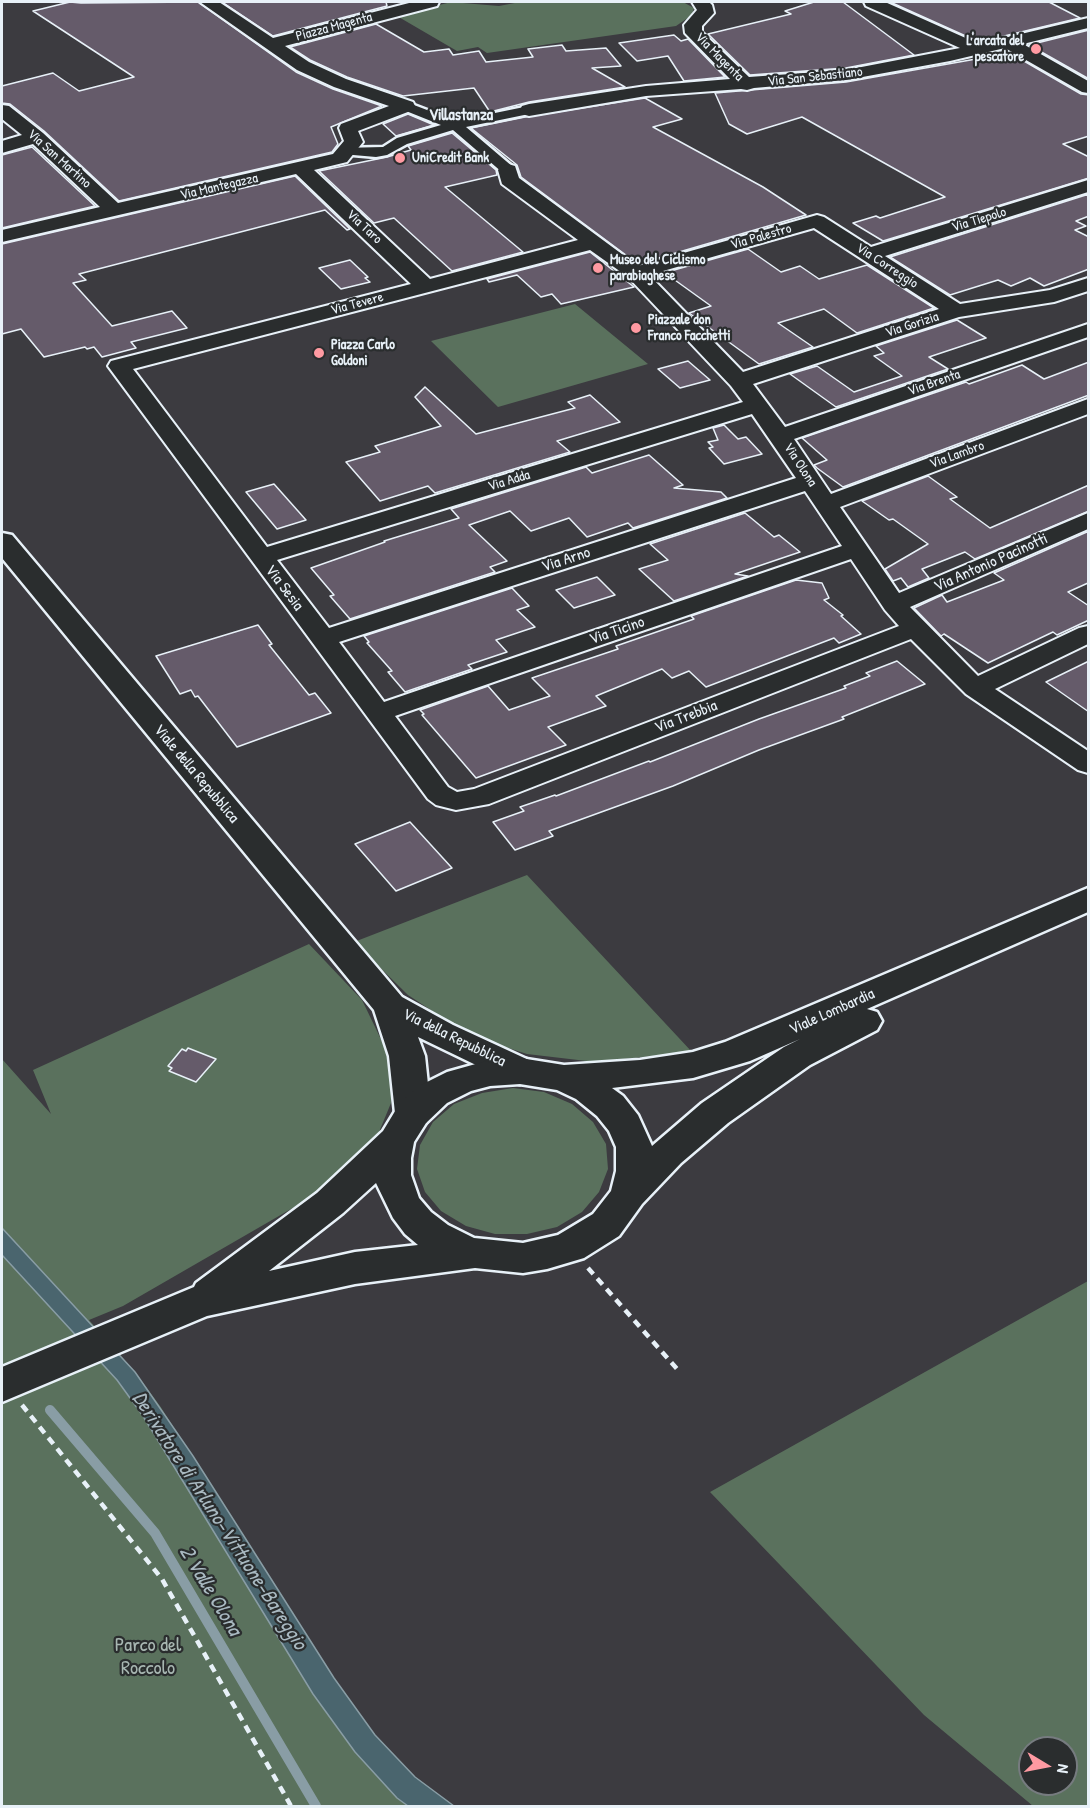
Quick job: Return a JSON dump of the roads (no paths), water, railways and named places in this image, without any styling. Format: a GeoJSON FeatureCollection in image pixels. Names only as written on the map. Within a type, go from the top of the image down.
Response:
{"type":"FeatureCollection","features":[{"type":"Feature","properties":{"kind":"main road","name":"Viale della Repubblica"},"geometry":{"type":"LineString","coordinates":[[2,541],[390,1005]]}},
{"type":"Feature","properties":{"kind":"main road","name":"Viale Lombardia"},"geometry":{"type":"LineString","coordinates":[[564,1078],[693,1065],[737,1052],[1089,899]]}},
{"type":"Feature","properties":{"kind":"main road","name":"Viale Lombardia"},"geometry":{"type":"LineString","coordinates":[[629,1194],[668,1153],[715,1113],[796,1056],[869,1019],[1089,922]]}},
{"type":"Feature","properties":{"kind":"main road","name":"Via della Repubblica"},"geometry":{"type":"LineString","coordinates":[[390,1005],[441,1034],[520,1071]]}},
{"type":"Feature","properties":{"kind":"main road","name":"Via della Repubblica"},"geometry":{"type":"LineString","coordinates":[[390,1005],[407,1056],[405,1127],[392,1158],[392,1175],[397,1192],[418,1223],[434,1236],[474,1253]]}},
{"type":"Feature","properties":{"kind":"main road"},"geometry":{"type":"LineString","coordinates":[[4,1384],[201,1300],[355,1268],[474,1253],[523,1258],[570,1247],[606,1225],[620,1210],[629,1194],[635,1171],[634,1148],[625,1125],[610,1106],[589,1090],[564,1078],[520,1071],[490,1073],[460,1081],[434,1094],[330,1203],[201,1300]]}},
{"type":"Feature","properties":{"kind":"street"},"geometry":{"type":"LineString","coordinates":[[208,2],[303,66],[340,84],[455,125],[508,170]]}},
{"type":"Feature","properties":{"kind":"street","name":"Piazza Magenta"},"geometry":{"type":"LineString","coordinates":[[271,44],[432,2]]}},
{"type":"Feature","properties":{"kind":"street","name":"Via Magenta"},"geometry":{"type":"LineString","coordinates":[[700,2],[706,9],[693,25],[694,33],[747,85]]}},
{"type":"Feature","properties":{"kind":"street"},"geometry":{"type":"LineString","coordinates":[[872,2],[978,50]]}},
{"type":"Feature","properties":{"kind":"street","name":"Via San Sebastiano"},"geometry":{"type":"LineString","coordinates":[[529,110],[646,91],[747,85],[846,75],[978,50],[1089,23]]}},
{"type":"Feature","properties":{"kind":"street"},"geometry":{"type":"LineString","coordinates":[[1009,43],[1080,76],[1089,88]]}},
{"type":"Feature","properties":{"kind":"street"},"geometry":{"type":"LineString","coordinates":[[346,151],[354,142],[348,128],[406,106]]}},
{"type":"Feature","properties":{"kind":"street","name":"Via San Martino"},"geometry":{"type":"LineString","coordinates":[[2,110],[36,137],[115,211]]}},
{"type":"Feature","properties":{"kind":"street"},"geometry":{"type":"LineString","coordinates":[[346,151],[376,153],[387,151],[402,141],[455,125],[529,110]]}},
{"type":"Feature","properties":{"kind":"street"},"geometry":{"type":"LineString","coordinates":[[2,147],[36,137]]}},
{"type":"Feature","properties":{"kind":"street","name":"Via Mantegazza"},"geometry":{"type":"LineString","coordinates":[[2,237],[301,168],[340,158],[346,151]]}},
{"type":"Feature","properties":{"kind":"street","name":"Via Taro"},"geometry":{"type":"LineString","coordinates":[[301,168],[426,286]]}},
{"type":"Feature","properties":{"kind":"street","name":"Via Olona"},"geometry":{"type":"LineString","coordinates":[[508,170],[508,180],[596,242],[635,273],[739,381],[780,436],[894,605],[915,629],[975,688],[1089,764]]}},
{"type":"Feature","properties":{"kind":"street","name":"Via Tiepolo"},"geometry":{"type":"LineString","coordinates":[[869,254],[1089,186]]}},
{"type":"Feature","properties":{"kind":"street","name":"Via Correggio"},"geometry":{"type":"LineString","coordinates":[[817,220],[956,310]]}},
{"type":"Feature","properties":{"kind":"street","name":"Via Palestro"},"geometry":{"type":"LineString","coordinates":[[635,273],[817,220]]}},
{"type":"Feature","properties":{"kind":"street","name":"Via Tevere"},"geometry":{"type":"LineString","coordinates":[[119,366],[596,242]]}},
{"type":"Feature","properties":{"kind":"street","name":"Via Gorizia"},"geometry":{"type":"LineString","coordinates":[[739,381],[956,310],[1076,313],[1089,284]]}},
{"type":"Feature","properties":{"kind":"street","name":"Via Brenta"},"geometry":{"type":"LineString","coordinates":[[780,436],[1076,313]]}},
{"type":"Feature","properties":{"kind":"street","name":"Via Sesia"},"geometry":{"type":"LineString","coordinates":[[119,366],[438,793],[456,801]]}},
{"type":"Feature","properties":{"kind":"street","name":"Via Adda"},"geometry":{"type":"LineString","coordinates":[[261,557],[757,405]]}},
{"type":"Feature","properties":{"kind":"street","name":"Via Lambro"},"geometry":{"type":"LineString","coordinates":[[825,504],[1089,406]]}},
{"type":"Feature","properties":{"kind":"street","name":"Via Arno"},"geometry":{"type":"LineString","coordinates":[[322,639],[810,481]]}},
{"type":"Feature","properties":{"kind":"street","name":"Via Antonio Pacinotti"},"geometry":{"type":"LineString","coordinates":[[894,605],[1089,520]]}},
{"type":"Feature","properties":{"kind":"street","name":"Via Ticino"},"geometry":{"type":"LineString","coordinates":[[378,713],[856,549]]}},
{"type":"Feature","properties":{"kind":"street","name":"Via Trebbia"},"geometry":{"type":"LineString","coordinates":[[456,801],[479,797],[915,629]]}},
{"type":"Feature","properties":{"kind":"street"},"geometry":{"type":"LineString","coordinates":[[975,688],[1089,634]]}},
{"type":"Feature","properties":{"kind":"water","name":"Derivatore di Arluno-Vittuone-Bareggio"},"geometry":{"type":"Polygon","coordinates":[[[2,1228],[135,1372],[193,1456],[334,1678],[375,1735],[415,1777],[454,1806],[408,1806],[397,1798],[355,1752],[313,1694],[143,1416],[117,1380],[2,1255],[2,1228]]]}},
{"type":"Feature","properties":{"kind":"waterway","name":"2 Valle Olona"},"geometry":{"type":"LineString","coordinates":[[50,1410],[155,1533],[316,1806]]}},
{"type":"Feature","properties":{"kind":"place","name":"L'arcata del pescatore"},"geometry":{"type":"Point","coordinates":[1036,49]}},
{"type":"Feature","properties":{"kind":"place","name":"UniCredit Bank"},"geometry":{"type":"Point","coordinates":[400,158]}},
{"type":"Feature","properties":{"kind":"place","name":"Museo del Ciclismo parabiaghese"},"geometry":{"type":"Point","coordinates":[598,268]}},
{"type":"Feature","properties":{"kind":"place","name":"Piazzale don Franco Facchetti"},"geometry":{"type":"Point","coordinates":[636,328]}},
{"type":"Feature","properties":{"kind":"place","name":"Piazza Carlo Goldoni"},"geometry":{"type":"Point","coordinates":[319,353]}},
{"type":"Feature","properties":{"kind":"district","name":"Villastanza"},"geometry":{"type":"Point","coordinates":[461,116]}},
{"type":"Feature","properties":{"kind":"park label","name":"Parco del Roccolo"},"geometry":{"type":"Point","coordinates":[148,1658]}}]}
